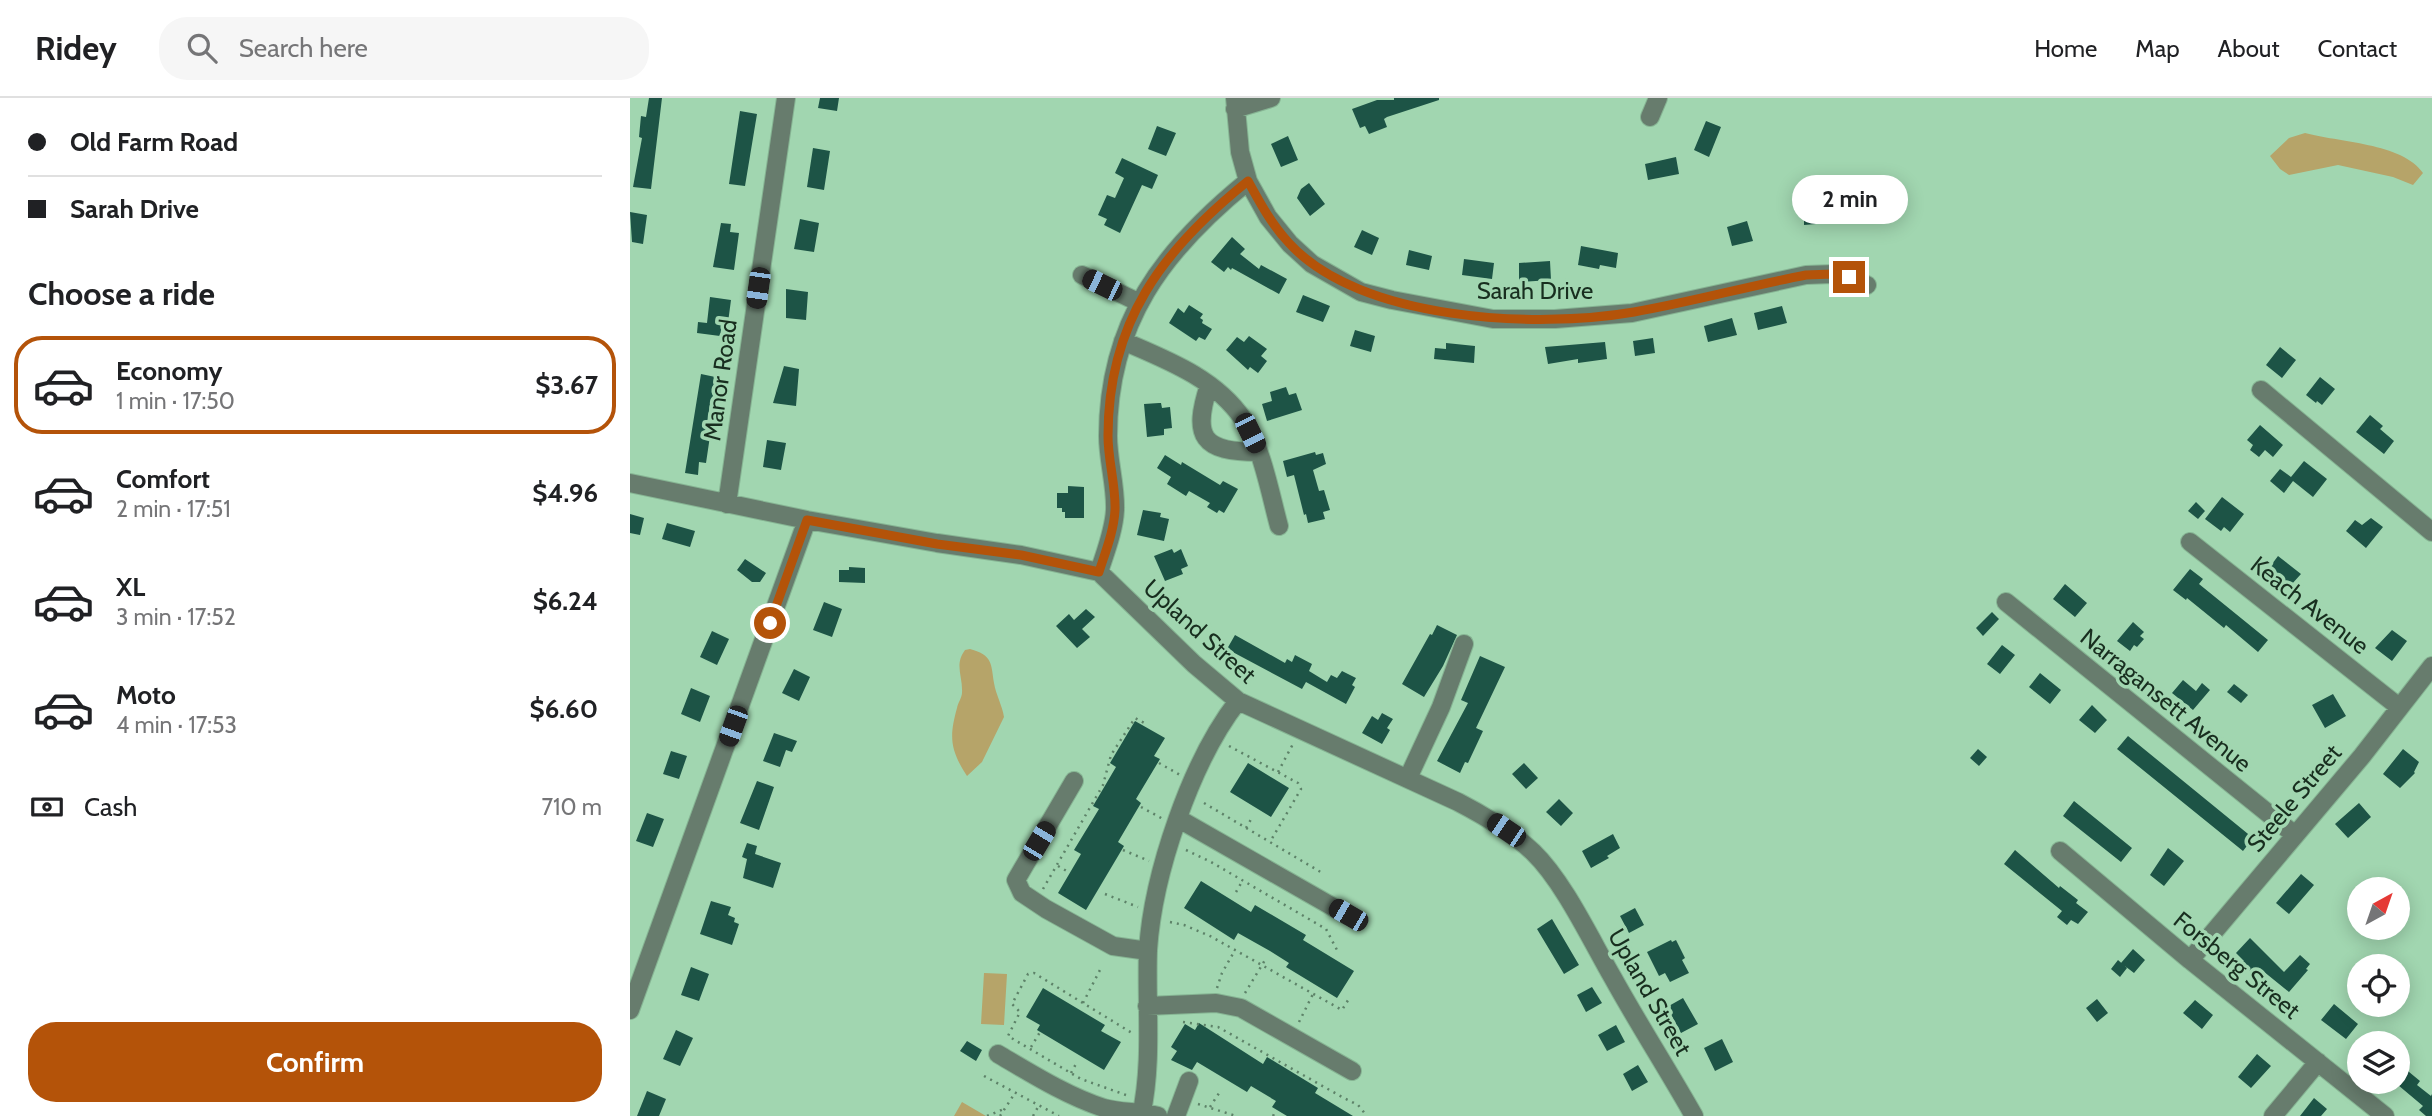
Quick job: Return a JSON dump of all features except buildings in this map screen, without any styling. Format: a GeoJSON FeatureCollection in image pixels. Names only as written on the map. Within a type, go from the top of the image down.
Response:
{"type":"FeatureCollection","features":[{"type":"Feature","properties":{"kind":"street","name":"Manor Road"},"geometry":{"type":"LineString","coordinates":[[727,504],[786,98]]}},
{"type":"Feature","properties":{"kind":"street"},"geometry":{"type":"LineString","coordinates":[[1235,104],[1271,98]]}},
{"type":"Feature","properties":{"kind":"street"},"geometry":{"type":"LineString","coordinates":[[1650,117],[1658,98]]}},
{"type":"Feature","properties":{"kind":"street","name":"Sarah Drive"},"geometry":{"type":"LineString","coordinates":[[1235,104],[1240,152],[1248,181],[1268,217],[1290,244],[1312,264],[1361,292],[1493,319],[1555,319],[1632,313],[1806,275],[1833,274],[1867,285]]}},
{"type":"Feature","properties":{"kind":"street"},"geometry":{"type":"LineString","coordinates":[[630,483],[807,520],[937,544],[1021,555],[1099,572],[1115,511],[1108,440],[1108,409],[1112,378],[1123,341],[1155,275],[1181,242],[1213,209],[1248,181]]}},
{"type":"Feature","properties":{"kind":"street"},"geometry":{"type":"LineString","coordinates":[[1082,275],[1140,303]]}},
{"type":"Feature","properties":{"kind":"street"},"geometry":{"type":"LineString","coordinates":[[1123,341],[1169,360],[1209,385],[1243,420],[1258,452],[1279,526]]}},
{"type":"Feature","properties":{"kind":"street"},"geometry":{"type":"LineString","coordinates":[[1209,385],[1201,415],[1203,433],[1208,441],[1224,450],[1258,452]]}},
{"type":"Feature","properties":{"kind":"street"},"geometry":{"type":"LineString","coordinates":[[2260,390],[2432,532]]}},
{"type":"Feature","properties":{"kind":"street"},"geometry":{"type":"LineString","coordinates":[[630,1010],[807,520]]}},
{"type":"Feature","properties":{"kind":"street","name":"Keach Avenue"},"geometry":{"type":"LineString","coordinates":[[2190,542],[2399,707]]}},
{"type":"Feature","properties":{"kind":"street","name":"Upland Street"},"geometry":{"type":"LineString","coordinates":[[1099,572],[1194,664],[1238,701],[1408,778],[1492,821],[1518,839],[1545,865],[1586,929],[1694,1116]]}},
{"type":"Feature","properties":{"kind":"street","name":"Narragansett Avenue"},"geometry":{"type":"LineString","coordinates":[[2007,602],[2295,835]]}},
{"type":"Feature","properties":{"kind":"street"},"geometry":{"type":"LineString","coordinates":[[1408,778],[1441,707],[1464,644]]}},
{"type":"Feature","properties":{"kind":"street","name":"Steele Street"},"geometry":{"type":"LineString","coordinates":[[2190,960],[2362,756],[2432,666]]}},
{"type":"Feature","properties":{"kind":"street"},"geometry":{"type":"LineString","coordinates":[[998,1054],[1049,1084],[1106,1109],[1143,1110],[1149,1056],[1149,951],[1172,820],[1210,746],[1238,701]]}},
{"type":"Feature","properties":{"kind":"street"},"geometry":{"type":"LineString","coordinates":[[1074,781],[1016,880],[1022,893],[1114,946],[1149,951]]}},
{"type":"Feature","properties":{"kind":"street"},"geometry":{"type":"LineString","coordinates":[[1172,820],[1348,915]]}},
{"type":"Feature","properties":{"kind":"street","name":"Forsberg Street"},"geometry":{"type":"LineString","coordinates":[[2060,851],[2190,960],[2385,1116]]}},
{"type":"Feature","properties":{"kind":"street"},"geometry":{"type":"LineString","coordinates":[[1147,1006],[1214,1003],[1241,1008],[1352,1071]]}},
{"type":"Feature","properties":{"kind":"street"},"geometry":{"type":"LineString","coordinates":[[2273,1116],[2318,1062]]}},
{"type":"Feature","properties":{"kind":"street"},"geometry":{"type":"LineString","coordinates":[[1178,1109],[1189,1082]]}},
{"type":"Feature","properties":{"kind":"path"},"geometry":{"type":"LineString","coordinates":[[1036,902],[1103,785],[1111,755],[1135,718],[1148,725]]}},
{"type":"Feature","properties":{"kind":"path"},"geometry":{"type":"LineString","coordinates":[[1278,772],[1300,730]]}},
{"type":"Feature","properties":{"kind":"path"},"geometry":{"type":"LineString","coordinates":[[1229,746],[1298,783],[1301,789],[1270,842]]}},
{"type":"Feature","properties":{"kind":"path"},"geometry":{"type":"LineString","coordinates":[[1159,763],[1183,777]]}},
{"type":"Feature","properties":{"kind":"path"},"geometry":{"type":"LineString","coordinates":[[1204,803],[1324,874]]}},
{"type":"Feature","properties":{"kind":"path"},"geometry":{"type":"LineString","coordinates":[[1141,807],[1172,820]]}},
{"type":"Feature","properties":{"kind":"path"},"geometry":{"type":"LineString","coordinates":[[1246,828],[1253,816]]}},
{"type":"Feature","properties":{"kind":"path"},"geometry":{"type":"LineString","coordinates":[[1123,850],[1154,863]]}},
{"type":"Feature","properties":{"kind":"path"},"geometry":{"type":"LineString","coordinates":[[1186,850],[1326,929],[1337,950]]}},
{"type":"Feature","properties":{"kind":"path"},"geometry":{"type":"LineString","coordinates":[[1057,865],[1070,873]]}},
{"type":"Feature","properties":{"kind":"path"},"geometry":{"type":"LineString","coordinates":[[1236,892],[1243,880]]}},
{"type":"Feature","properties":{"kind":"path"},"geometry":{"type":"LineString","coordinates":[[1105,894],[1144,909]]}},
{"type":"Feature","properties":{"kind":"path"},"geometry":{"type":"LineString","coordinates":[[1170,922],[1210,936],[1342,1010],[1350,997]]}},
{"type":"Feature","properties":{"kind":"path"},"geometry":{"type":"LineString","coordinates":[[1214,1003],[1222,973],[1235,950]]}},
{"type":"Feature","properties":{"kind":"path"},"geometry":{"type":"LineString","coordinates":[[1241,1008],[1245,993],[1265,960]]}},
{"type":"Feature","properties":{"kind":"path"},"geometry":{"type":"LineString","coordinates":[[1083,1003],[1102,966]]}},
{"type":"Feature","properties":{"kind":"path"},"geometry":{"type":"LineString","coordinates":[[1138,1037],[1034,973],[1028,974],[1012,1004],[1020,1012],[1008,1036],[1071,1073],[1143,1110]]}},
{"type":"Feature","properties":{"kind":"path"},"geometry":{"type":"LineString","coordinates":[[1291,1037],[1313,994]]}},
{"type":"Feature","properties":{"kind":"path"},"geometry":{"type":"LineString","coordinates":[[1175,1021],[1218,1027],[1358,1105],[1367,1116]]}},
{"type":"Feature","properties":{"kind":"path"},"geometry":{"type":"LineString","coordinates":[[1030,1048],[1040,1031]]}},
{"type":"Feature","properties":{"kind":"path"},"geometry":{"type":"LineString","coordinates":[[1071,1073],[1077,1062]]}},
{"type":"Feature","properties":{"kind":"path"},"geometry":{"type":"LineString","coordinates":[[984,1076],[1059,1116]]}},
{"type":"Feature","properties":{"kind":"path"},"geometry":{"type":"LineString","coordinates":[[1210,1107],[1221,1090]]}},
{"type":"Feature","properties":{"kind":"path"},"geometry":{"type":"LineString","coordinates":[[1000,1116],[1015,1093]]}},
{"type":"Feature","properties":{"kind":"path"},"geometry":{"type":"LineString","coordinates":[[1178,1109],[1190,1101],[1236,1116]]}},
{"type":"Feature","properties":{"kind":"path"},"geometry":{"type":"LineString","coordinates":[[1033,1116],[1039,1106]]}},
{"type":"Feature","properties":{"kind":"path"},"geometry":{"type":"LineString","coordinates":[[987,1116],[1005,1109]]}},
{"type":"Feature","properties":{"kind":"shaded area"},"geometry":{"type":"Polygon","coordinates":[[[2305,133],[2368,145],[2401,155],[2423,173],[2413,185],[2393,177],[2338,165],[2289,175],[2280,169],[2270,156],[2289,138],[2305,133]]]}},
{"type":"Feature","properties":{"kind":"shaded area"},"geometry":{"type":"Polygon","coordinates":[[[965,650],[983,654],[990,661],[1004,717],[982,762],[967,776],[954,751],[952,735],[962,693],[960,661],[965,650]]]}},
{"type":"Feature","properties":{"kind":"shaded area"},"geometry":{"type":"Polygon","coordinates":[[[984,973],[1007,974],[1004,1025],[981,1024],[984,973]]]}},
{"type":"Feature","properties":{"kind":"shaded area"},"geometry":{"type":"Polygon","coordinates":[[[962,1102],[986,1116],[954,1116],[962,1102]]]}},
{"type":"Feature","properties":{"kind":"route"},"geometry":{"type":"LineString","coordinates":[[770,623],[807,520],[937,544],[1021,555],[1099,572],[1115,511],[1108,440],[1108,409],[1112,378],[1122,342],[1155,275],[1181,242],[1213,209],[1248,181],[1268,217],[1290,244],[1312,264],[1337,279],[1361,292],[1392,300],[1493,319],[1555,319],[1632,313],[1806,275],[1833,274],[1849,277]]}}]}
